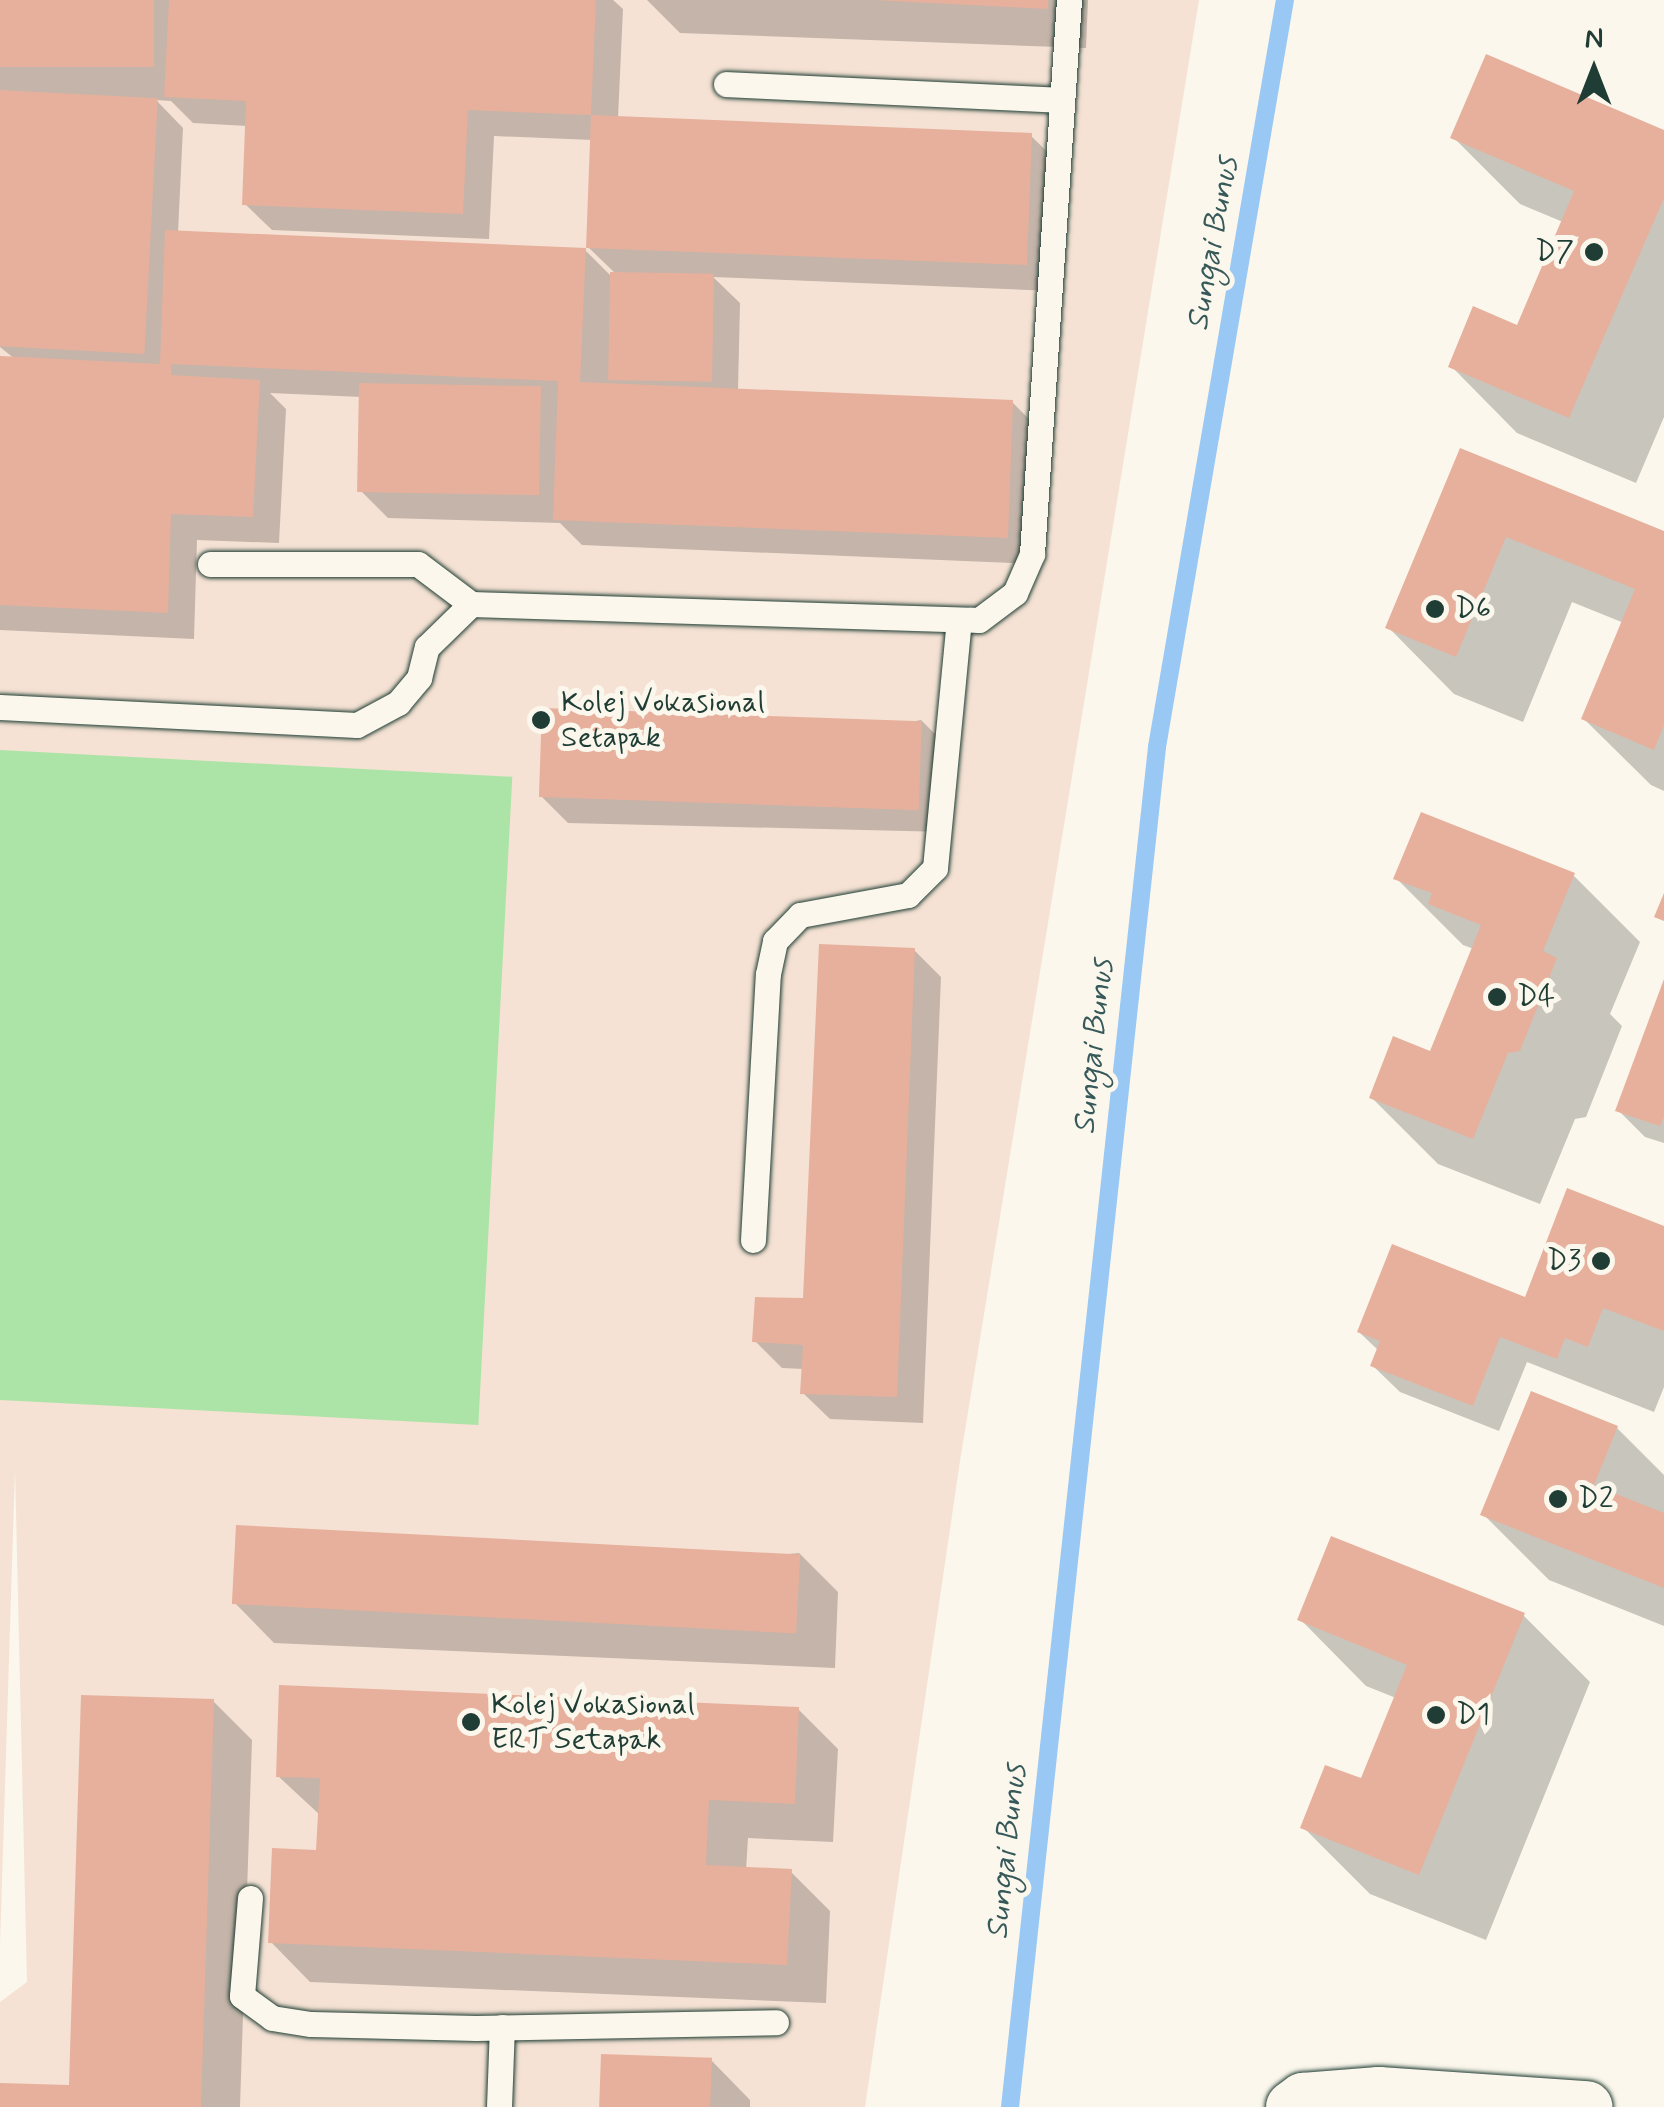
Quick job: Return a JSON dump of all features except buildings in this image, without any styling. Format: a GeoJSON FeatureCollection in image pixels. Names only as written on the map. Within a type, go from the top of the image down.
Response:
{"type":"FeatureCollection","features":[{"type":"Feature","properties":{"kind":"street"},"geometry":{"type":"LineString","coordinates":[[1292,2107],[1303,2099],[1379,2092],[1587,2107]]}},
{"type":"Feature","properties":{"kind":"lane"},"geometry":{"type":"LineString","coordinates":[[210,564],[418,564],[471,604],[979,620],[1015,593],[1032,554],[1068,0]]}},
{"type":"Feature","properties":{"kind":"lane"},"geometry":{"type":"LineString","coordinates":[[726,84],[1062,100]]}},
{"type":"Feature","properties":{"kind":"lane"},"geometry":{"type":"LineString","coordinates":[[0,707],[356,725],[398,703],[419,678],[426,647],[471,604]]}},
{"type":"Feature","properties":{"kind":"lane"},"geometry":{"type":"LineString","coordinates":[[754,1240],[768,974],[774,941],[800,914],[908,895],[935,868],[959,620]]}},
{"type":"Feature","properties":{"kind":"lane"},"geometry":{"type":"LineString","coordinates":[[250,1898],[242,1996],[272,2018],[312,2024],[502,2027],[776,2022]]}},
{"type":"Feature","properties":{"kind":"lane"},"geometry":{"type":"LineString","coordinates":[[499,2107],[502,2027]]}},
{"type":"Feature","properties":{"kind":"shaded area","name":"Kolej Vokasional Setapak"},"geometry":{"type":"Polygon","coordinates":[[[0,0],[1199,0],[960,1461],[865,2107],[0,2107],[0,2002],[27,1982],[15,1469],[0,1945],[0,0]]]}},
{"type":"Feature","properties":{"kind":"green space"},"geometry":{"type":"Polygon","coordinates":[[[0,750],[512,777],[478,1425],[0,1400],[0,750]]]}},
{"type":"Feature","properties":{"kind":"waterway","name":"Sungai Bunus"},"geometry":{"type":"LineString","coordinates":[[1010,2107],[1157,747],[1285,0]]}},
{"type":"Feature","properties":{"kind":"place","name":"D7"},"geometry":{"type":"Point","coordinates":[1594,252]}},
{"type":"Feature","properties":{"kind":"place","name":"D6"},"geometry":{"type":"Point","coordinates":[1435,609]}},
{"type":"Feature","properties":{"kind":"place","name":"Kolej Vokasional Setapak"},"geometry":{"type":"Point","coordinates":[541,720]}},
{"type":"Feature","properties":{"kind":"place","name":"D4"},"geometry":{"type":"Point","coordinates":[1497,997]}},
{"type":"Feature","properties":{"kind":"place","name":"D3"},"geometry":{"type":"Point","coordinates":[1601,1261]}},
{"type":"Feature","properties":{"kind":"place","name":"D2"},"geometry":{"type":"Point","coordinates":[1558,1499]}},
{"type":"Feature","properties":{"kind":"place","name":"D1"},"geometry":{"type":"Point","coordinates":[1436,1715]}},
{"type":"Feature","properties":{"kind":"place","name":"Kolej Vokasional ERT Setapak"},"geometry":{"type":"Point","coordinates":[471,1722]}}]}
